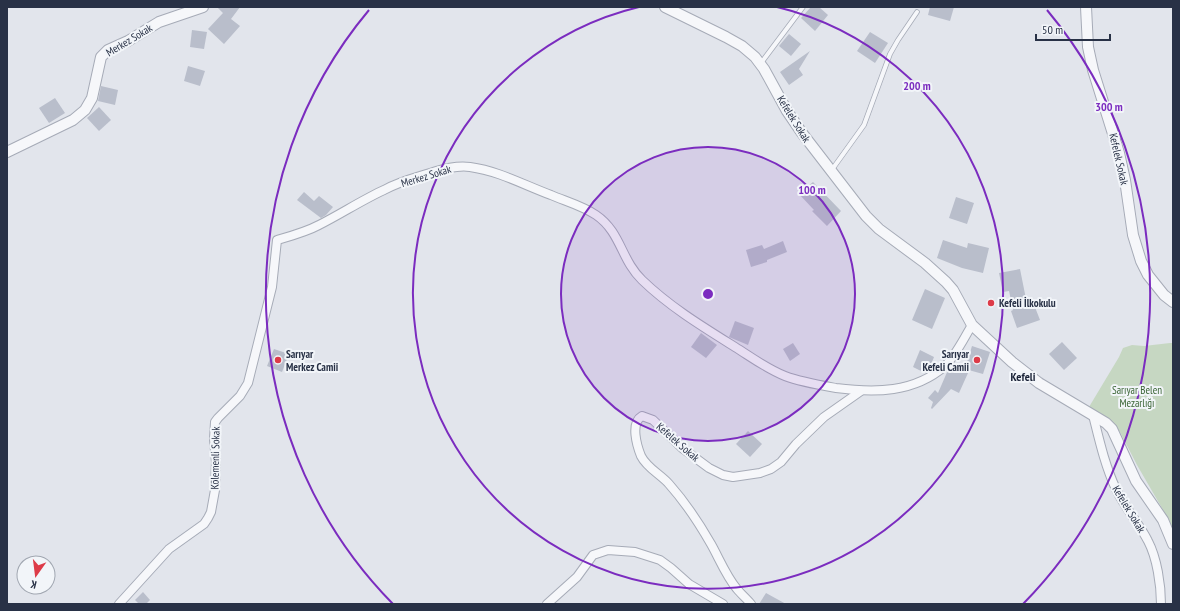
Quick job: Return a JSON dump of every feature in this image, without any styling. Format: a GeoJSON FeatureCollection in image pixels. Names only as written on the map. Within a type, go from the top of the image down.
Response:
{"type":"FeatureCollection","features":[{"type":"Feature","properties":{"kind":"street","name":"Merkez Sokak"},"geometry":{"type":"LineString","coordinates":[[7,152],[74,120],[85,110],[92,98],[101,57],[108,50],[128,41],[159,22],[203,7]]}},
{"type":"Feature","properties":{"kind":"street","name":"Kefelek Sokak"},"geometry":{"type":"LineString","coordinates":[[665,7],[736,43],[755,57],[802,133],[866,216],[879,229],[925,263],[946,282],[953,290],[972,325],[1012,362],[1039,383],[1106,423],[1112,430],[1136,481],[1163,520],[1173,544]]}},
{"type":"Feature","properties":{"kind":"street","name":"Kefelek Sokak"},"geometry":{"type":"LineString","coordinates":[[1086,7],[1088,47],[1093,70],[1126,180],[1133,235],[1141,261],[1148,275],[1164,295],[1173,302]]}},
{"type":"Feature","properties":{"kind":"street","name":"Merkez Sokak"},"geometry":{"type":"LineString","coordinates":[[277,240],[302,233],[318,226],[385,189],[434,172],[467,166],[485,170],[503,175],[595,214],[612,230],[627,260],[640,278],[659,296],[712,333],[762,364],[782,375],[802,382],[861,391]]}},
{"type":"Feature","properties":{"kind":"street","name":"Kölemenli Sokak"},"geometry":{"type":"LineString","coordinates":[[119,604],[170,549],[204,524],[211,512],[216,476],[214,438],[215,422],[240,396],[248,383],[272,287],[277,240]]}},
{"type":"Feature","properties":{"kind":"street"},"geometry":{"type":"LineString","coordinates":[[861,391],[884,390],[909,386],[927,378],[946,365],[972,325]]}},
{"type":"Feature","properties":{"kind":"street","name":"Kefelek Sokak"},"geometry":{"type":"LineString","coordinates":[[751,604],[736,588],[710,543],[683,502],[668,483],[646,463],[636,440],[636,425],[639,418],[642,416],[653,420],[682,448],[709,468],[723,475],[733,477],[771,469],[781,462],[796,444],[824,418],[861,391]]}},
{"type":"Feature","properties":{"kind":"street","name":"Kefelek Sokak"},"geometry":{"type":"LineString","coordinates":[[1093,415],[1106,464],[1115,488],[1123,503],[1149,542],[1154,557],[1161,593],[1161,604]]}},
{"type":"Feature","properties":{"kind":"street"},"geometry":{"type":"LineString","coordinates":[[547,604],[577,577],[593,555],[608,550],[635,552],[660,560],[689,584],[723,604]]}},
{"type":"Feature","properties":{"kind":"lane"},"geometry":{"type":"LineString","coordinates":[[760,64],[803,7]]}},
{"type":"Feature","properties":{"kind":"lane"},"geometry":{"type":"LineString","coordinates":[[831,171],[864,125],[890,54],[917,12]]}},
{"type":"Feature","properties":{"kind":"green space","name":"Sarıyar Belen Mezarlığı"},"geometry":{"type":"Polygon","coordinates":[[[1173,343],[1173,530],[1120,432],[1114,424],[1089,407],[1123,348],[1132,345],[1144,346],[1173,343]]]}},
{"type":"Feature","properties":{"kind":"building"},"geometry":{"type":"Polygon","coordinates":[[[217,7],[240,7],[231,19],[240,26],[224,44],[208,29],[223,13],[217,7]]]}},
{"type":"Feature","properties":{"kind":"building"},"geometry":{"type":"Polygon","coordinates":[[[811,7],[819,7],[828,15],[815,31],[801,18],[811,7]]]}},
{"type":"Feature","properties":{"kind":"building"},"geometry":{"type":"Polygon","coordinates":[[[930,7],[954,7],[950,21],[928,15],[930,7]]]}},
{"type":"Feature","properties":{"kind":"building"},"geometry":{"type":"Polygon","coordinates":[[[192,30],[207,32],[204,49],[190,47],[192,30]]]}},
{"type":"Feature","properties":{"kind":"building"},"geometry":{"type":"Polygon","coordinates":[[[870,32],[888,43],[875,63],[857,51],[870,32]]]}},
{"type":"Feature","properties":{"kind":"building"},"geometry":{"type":"Polygon","coordinates":[[[789,34],[801,44],[791,56],[779,46],[789,34]]]}},
{"type":"Feature","properties":{"kind":"building"},"geometry":{"type":"Polygon","coordinates":[[[810,51],[799,69],[803,75],[789,85],[780,72],[810,51]]]}},
{"type":"Feature","properties":{"kind":"building"},"geometry":{"type":"Polygon","coordinates":[[[188,66],[205,71],[200,86],[184,81],[188,66]]]}},
{"type":"Feature","properties":{"kind":"building"},"geometry":{"type":"Polygon","coordinates":[[[101,86],[118,90],[115,105],[98,101],[101,86]]]}},
{"type":"Feature","properties":{"kind":"building"},"geometry":{"type":"Polygon","coordinates":[[[55,98],[65,113],[49,123],[39,108],[55,98]]]}},
{"type":"Feature","properties":{"kind":"building"},"geometry":{"type":"Polygon","coordinates":[[[99,107],[111,120],[99,131],[87,118],[99,107]]]}},
{"type":"Feature","properties":{"kind":"building"},"geometry":{"type":"Polygon","coordinates":[[[813,182],[841,211],[827,226],[812,211],[814,210],[799,194],[813,182]]]}},
{"type":"Feature","properties":{"kind":"building"},"geometry":{"type":"Polygon","coordinates":[[[304,192],[314,201],[319,196],[333,207],[321,218],[297,200],[304,192]]]}},
{"type":"Feature","properties":{"kind":"building"},"geometry":{"type":"Polygon","coordinates":[[[956,197],[974,203],[967,224],[949,218],[956,197]]]}},
{"type":"Feature","properties":{"kind":"building"},"geometry":{"type":"Polygon","coordinates":[[[943,240],[967,248],[968,243],[989,248],[983,273],[962,268],[937,258],[943,240]]]}},
{"type":"Feature","properties":{"kind":"building"},"geometry":{"type":"Polygon","coordinates":[[[783,241],[787,252],[767,260],[767,262],[751,267],[746,250],[762,245],[764,249],[783,241]]]}},
{"type":"Feature","properties":{"kind":"building"},"geometry":{"type":"Polygon","coordinates":[[[1020,269],[1027,304],[1033,302],[1040,320],[1017,328],[1011,311],[1013,310],[1009,291],[1003,292],[999,273],[1020,269]]]}},
{"type":"Feature","properties":{"kind":"building"},"geometry":{"type":"Polygon","coordinates":[[[925,289],[945,298],[932,329],[912,320],[925,289]]]}},
{"type":"Feature","properties":{"kind":"building"},"geometry":{"type":"Polygon","coordinates":[[[735,321],[754,328],[748,345],[729,337],[735,321]]]}},
{"type":"Feature","properties":{"kind":"building"},"geometry":{"type":"Polygon","coordinates":[[[701,333],[717,345],[706,358],[691,347],[701,333]]]}},
{"type":"Feature","properties":{"kind":"building"},"geometry":{"type":"Polygon","coordinates":[[[1062,342],[1077,358],[1064,370],[1049,354],[1062,342]]]}},
{"type":"Feature","properties":{"kind":"building"},"geometry":{"type":"Polygon","coordinates":[[[793,343],[800,354],[790,361],[783,349],[793,343]]]}},
{"type":"Feature","properties":{"kind":"building","name":"Sarıyar Kefeli Camii"},"geometry":{"type":"Polygon","coordinates":[[[972,346],[990,352],[983,374],[965,369],[972,346]]]}},
{"type":"Feature","properties":{"kind":"building","name":"Sarıyar Merkez Camii"},"geometry":{"type":"Polygon","coordinates":[[[274,349],[289,354],[282,372],[267,366],[274,349]]]}},
{"type":"Feature","properties":{"kind":"building"},"geometry":{"type":"Polygon","coordinates":[[[920,350],[934,357],[928,372],[925,373],[913,367],[920,350]]]}},
{"type":"Feature","properties":{"kind":"building"},"geometry":{"type":"Polygon","coordinates":[[[953,366],[968,373],[959,393],[951,389],[932,409],[933,402],[928,398],[935,390],[938,393],[948,370],[953,366]]]}},
{"type":"Feature","properties":{"kind":"building"},"geometry":{"type":"Polygon","coordinates":[[[748,431],[762,444],[750,457],[736,444],[748,431]]]}},
{"type":"Feature","properties":{"kind":"building"},"geometry":{"type":"Polygon","coordinates":[[[143,592],[150,600],[146,604],[139,604],[135,600],[143,592]]]}},
{"type":"Feature","properties":{"kind":"building"},"geometry":{"type":"Polygon","coordinates":[[[766,593],[786,604],[759,604],[766,593]]]}},
{"type":"Feature","properties":{"kind":"place","name":"Kefeli İlkokulu"},"geometry":{"type":"Point","coordinates":[991,303]}},
{"type":"Feature","properties":{"kind":"place","name":"Sarıyar Merkez Camii"},"geometry":{"type":"Point","coordinates":[278,360]}},
{"type":"Feature","properties":{"kind":"place","name":"Sarıyar Kefeli Camii"},"geometry":{"type":"Point","coordinates":[977,360]}},
{"type":"Feature","properties":{"kind":"district","name":"Kefeli"},"geometry":{"type":"Point","coordinates":[1023,376]}}]}
